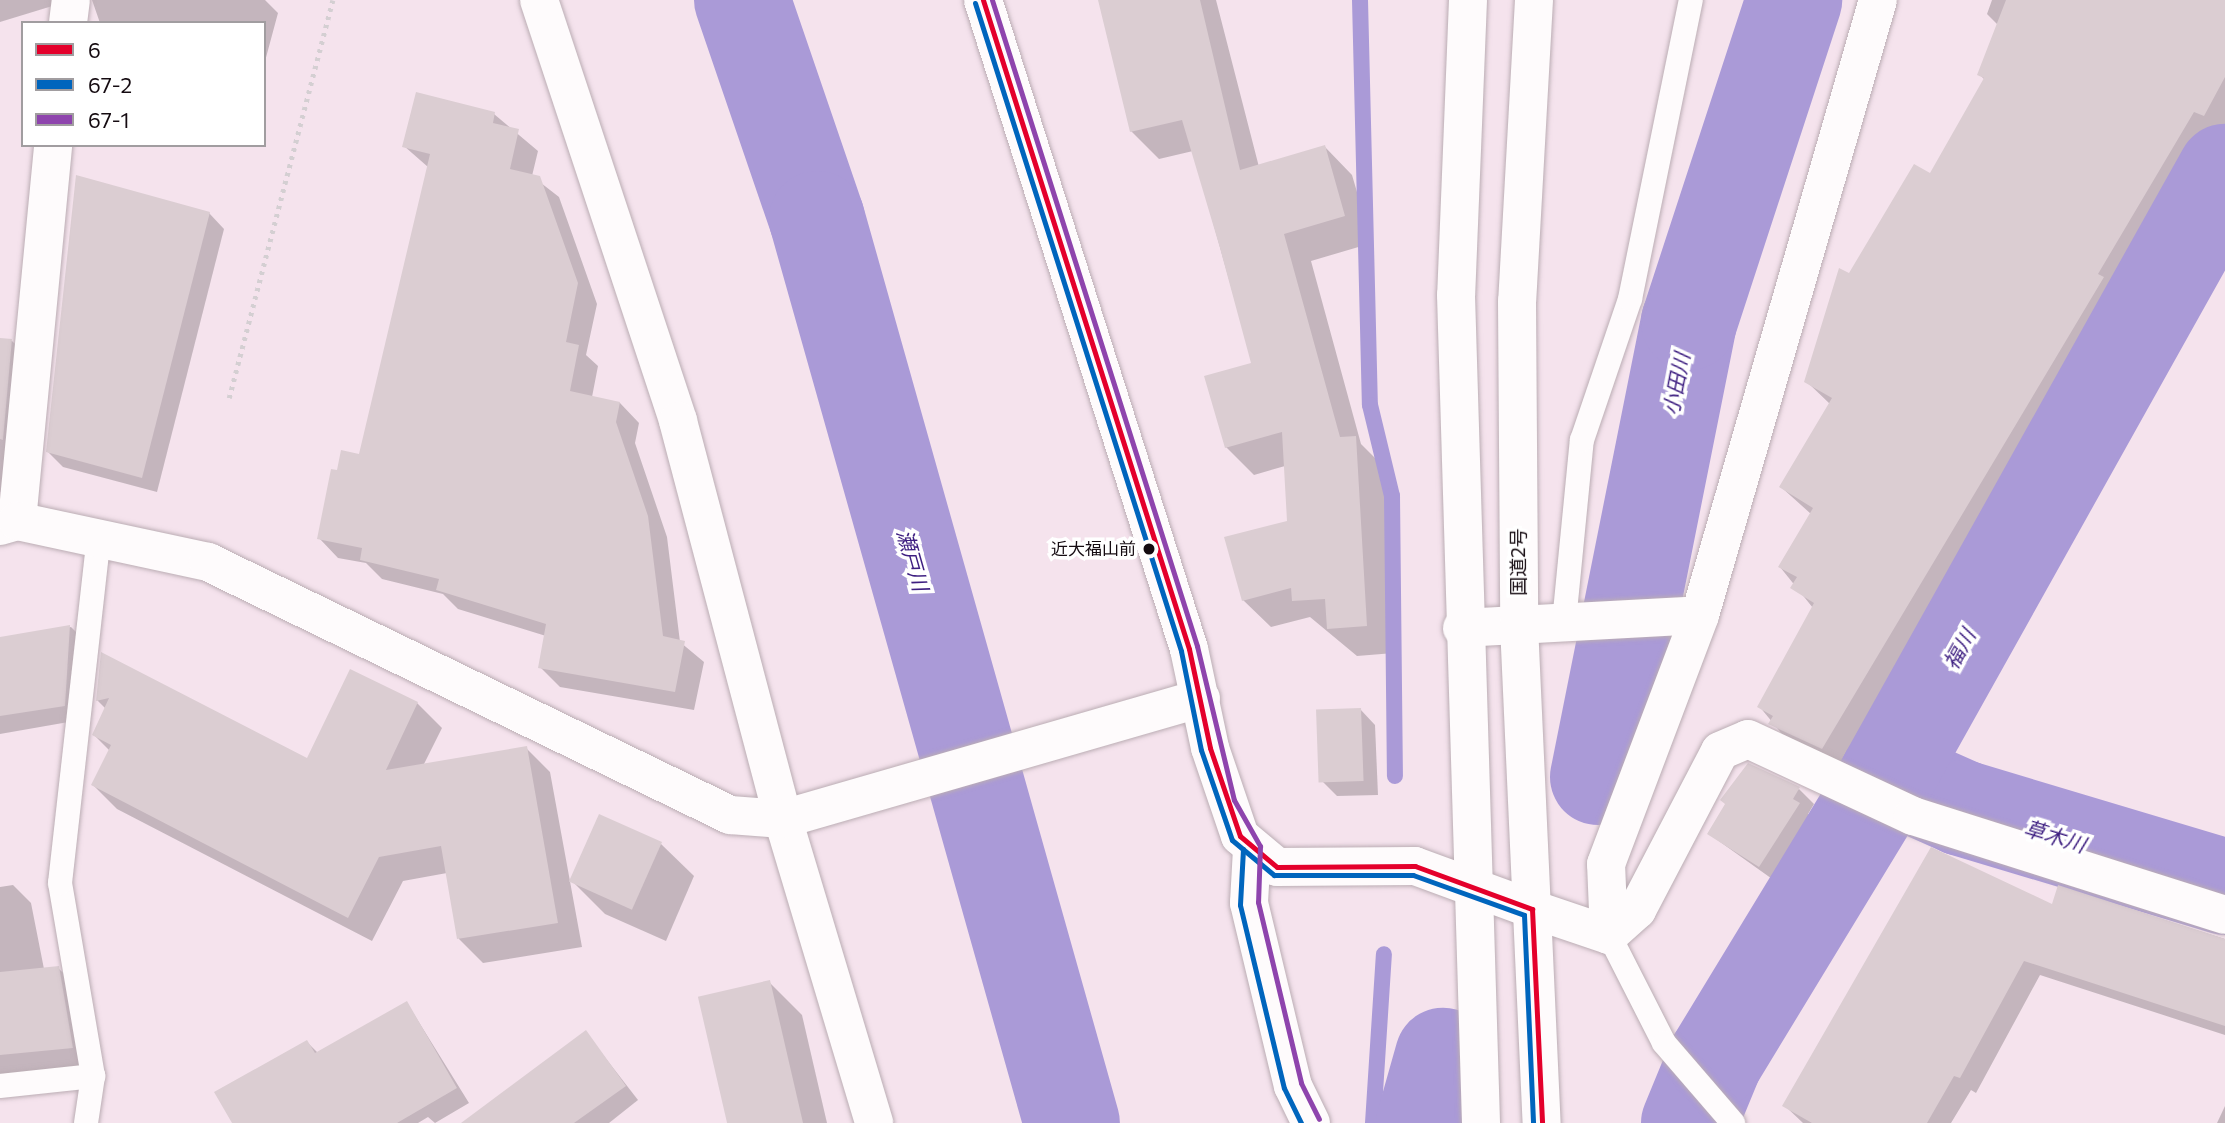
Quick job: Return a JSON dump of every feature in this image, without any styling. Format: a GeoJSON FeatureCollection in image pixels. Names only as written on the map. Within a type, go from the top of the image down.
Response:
{"type":"FeatureCollection","features":[{"type":"Feature","properties":{"kind":"main road"},"geometry":{"type":"LineString","coordinates":[[68,21],[71,0]]}},
{"type":"Feature","properties":{"kind":"main road"},"geometry":{"type":"LineString","coordinates":[[539,0],[678,421],[794,815],[874,1123]]}},
{"type":"Feature","properties":{"kind":"main road"},"geometry":{"type":"LineString","coordinates":[[983,0],[1201,698],[1226,803],[1252,849],[1277,867],[1415,866],[1609,935]]}},
{"type":"Feature","properties":{"kind":"main road"},"geometry":{"type":"LineString","coordinates":[[1468,0],[1456,295],[1462,628],[1480,1123]]}},
{"type":"Feature","properties":{"kind":"main road","name":"国道2号"},"geometry":{"type":"LineString","coordinates":[[1534,0],[1517,301],[1519,625],[1542,1123]]}},
{"type":"Feature","properties":{"kind":"main road"},"geometry":{"type":"LineString","coordinates":[[1609,935],[1606,863],[1688,616],[1878,0]]}},
{"type":"Feature","properties":{"kind":"main road"},"geometry":{"type":"LineString","coordinates":[[53,147],[8,523],[99,538],[208,562],[730,815],[794,815],[1201,698]]}},
{"type":"Feature","properties":{"kind":"main road"},"geometry":{"type":"LineString","coordinates":[[1462,628],[1688,616]]}},
{"type":"Feature","properties":{"kind":"main road"},"geometry":{"type":"LineString","coordinates":[[1609,935],[1637,910],[1720,751],[1748,739],[1814,774],[1913,816],[2225,915]]}},
{"type":"Feature","properties":{"kind":"main road"},"geometry":{"type":"LineString","coordinates":[[1252,849],[1249,903],[1293,1086],[1311,1123]]}},
{"type":"Feature","properties":{"kind":"lane"},"geometry":{"type":"LineString","coordinates":[[1580,621],[1582,440],[1630,299],[1691,0]]}},
{"type":"Feature","properties":{"kind":"lane"},"geometry":{"type":"LineString","coordinates":[[86,1123],[93,1076],[60,883],[99,538]]}},
{"type":"Feature","properties":{"kind":"lane"},"geometry":{"type":"LineString","coordinates":[[1609,935],[1664,1043],[1732,1123]]}},
{"type":"Feature","properties":{"kind":"lane"},"geometry":{"type":"LineString","coordinates":[[0,1086],[93,1076]]}},
{"type":"Feature","properties":{"kind":"path"},"geometry":{"type":"LineString","coordinates":[[229,398],[333,0]]}},
{"type":"Feature","properties":{"kind":"building"},"geometry":{"type":"Polygon","coordinates":[[[1098,0],[1200,0],[1240,170],[1325,145],[1345,216],[1284,234],[1340,437],[1356,436],[1367,626],[1327,629],[1325,599],[1292,601],[1291,588],[1242,601],[1224,537],[1287,521],[1282,432],[1225,448],[1204,376],[1251,363],[1220,248],[1182,120],[1130,132],[1098,0]]]}},
{"type":"Feature","properties":{"kind":"building"},"geometry":{"type":"Polygon","coordinates":[[[2006,0],[2225,0],[2225,77],[2204,116],[2194,112],[2098,274],[2104,277],[1822,749],[1768,724],[1773,716],[1757,707],[1814,603],[1790,588],[1797,577],[1778,567],[1813,508],[1779,487],[1832,398],[1804,382],[1839,268],[1849,273],[1914,164],[1930,173],[1984,78],[1977,75],[2006,0]]]}},
{"type":"Feature","properties":{"kind":"building"},"geometry":{"type":"Polygon","coordinates":[[[416,92],[495,112],[493,123],[519,129],[510,169],[540,176],[578,283],[566,342],[579,345],[570,391],[620,402],[616,422],[648,516],[663,636],[685,641],[675,692],[538,668],[546,624],[436,590],[439,579],[360,560],[362,548],[317,539],[331,469],[337,470],[341,450],[359,454],[430,154],[402,147],[416,92]]]}},
{"type":"Feature","properties":{"kind":"building"},"geometry":{"type":"Polygon","coordinates":[[[76,175],[210,212],[142,478],[46,452],[76,175]]]}},
{"type":"Feature","properties":{"kind":"building"},"geometry":{"type":"Polygon","coordinates":[[[0,338],[12,339],[3,440],[0,439],[0,338]]]}},
{"type":"Feature","properties":{"kind":"building"},"geometry":{"type":"Polygon","coordinates":[[[70,625],[65,706],[0,716],[0,637],[70,625]]]}},
{"type":"Feature","properties":{"kind":"building"},"geometry":{"type":"Polygon","coordinates":[[[101,652],[307,758],[350,669],[418,702],[386,770],[527,746],[558,923],[457,939],[441,846],[379,857],[348,918],[91,785],[111,745],[92,735],[109,698],[96,701],[101,652]]]}},
{"type":"Feature","properties":{"kind":"building"},"geometry":{"type":"Polygon","coordinates":[[[1361,708],[1364,781],[1319,783],[1316,710],[1361,708]]]}},
{"type":"Feature","properties":{"kind":"building"},"geometry":{"type":"Polygon","coordinates":[[[1748,763],[1800,787],[1793,799],[1800,803],[1759,867],[1707,834],[1725,804],[1720,800],[1748,763]]]}},
{"type":"Feature","properties":{"kind":"building"},"geometry":{"type":"Polygon","coordinates":[[[599,814],[662,842],[632,910],[569,882],[599,814]]]}},
{"type":"Feature","properties":{"kind":"building"},"geometry":{"type":"Polygon","coordinates":[[[1931,847],[2052,904],[2058,885],[2225,939],[2225,1026],[2024,961],[1960,1078],[1954,1076],[1927,1123],[1812,1123],[1782,1106],[1931,847]]]}},
{"type":"Feature","properties":{"kind":"building"},"geometry":{"type":"Polygon","coordinates":[[[59,966],[73,1048],[0,1055],[0,972],[59,966]]]}},
{"type":"Feature","properties":{"kind":"building"},"geometry":{"type":"Polygon","coordinates":[[[770,980],[803,1123],[727,1123],[698,997],[770,980]]]}},
{"type":"Feature","properties":{"kind":"building"},"geometry":{"type":"Polygon","coordinates":[[[407,1001],[457,1088],[397,1123],[232,1123],[214,1092],[307,1040],[315,1053],[407,1001]]]}},
{"type":"Feature","properties":{"kind":"building"},"geometry":{"type":"Polygon","coordinates":[[[586,1030],[626,1086],[574,1123],[461,1123],[586,1030]]]}},
{"type":"Feature","properties":{"kind":"waterway","name":"瀬戸川"},"geometry":{"type":"LineString","coordinates":[[742,0],[817,219],[1072,1123]]}},
{"type":"Feature","properties":{"kind":"waterway"},"geometry":{"type":"LineString","coordinates":[[1360,0],[1370,405],[1392,496],[1395,776]]}},
{"type":"Feature","properties":{"kind":"waterway","name":"小田川"},"geometry":{"type":"LineString","coordinates":[[1598,777],[1689,322],[1794,0]]}},
{"type":"Feature","properties":{"kind":"waterway","name":"福川"},"geometry":{"type":"LineString","coordinates":[[1689,1123],[1715,1060],[1888,775],[2225,172]]}},
{"type":"Feature","properties":{"kind":"waterway","name":"草木川"},"geometry":{"type":"LineString","coordinates":[[1888,775],[1962,808],[2225,887]]}},
{"type":"Feature","properties":{"kind":"waterway"},"geometry":{"type":"LineString","coordinates":[[1373,1123],[1384,954]]}},
{"type":"Feature","properties":{"kind":"waterway","name":"小田川"},"geometry":{"type":"LineString","coordinates":[[1424,1123],[1443,1056]]}},
{"type":"Feature","properties":{"kind":"transit line","name":"6"},"geometry":{"type":"LineString","coordinates":[[983,0],[1189,649],[1210,748],[1240,836],[1277,867],[1415,866],[1532,909]]}},
{"type":"Feature","properties":{"kind":"transit line","name":"67-1"},"geometry":{"type":"LineString","coordinates":[[992,0],[1197,646],[1234,800],[1260,846],[1258,902],[1301,1083],[1319,1119]]}},
{"type":"Feature","properties":{"kind":"transit line","name":"67-2"},"geometry":{"type":"LineString","coordinates":[[975,3],[1181,651],[1201,750],[1232,840],[1274,875],[1413,875],[1524,915],[1533,1123]]}},
{"type":"Feature","properties":{"kind":"transit line","name":"67-2"},"geometry":{"type":"LineString","coordinates":[[1243,849],[1240,905],[1284,1088],[1301,1123]]}},
{"type":"Feature","properties":{"kind":"transit line","name":"6"},"geometry":{"type":"LineString","coordinates":[[1532,909],[1542,1123]]}},
{"type":"Feature","properties":{"kind":"place","name":"近大福山前"},"geometry":{"type":"Point","coordinates":[1149,549]}}]}
